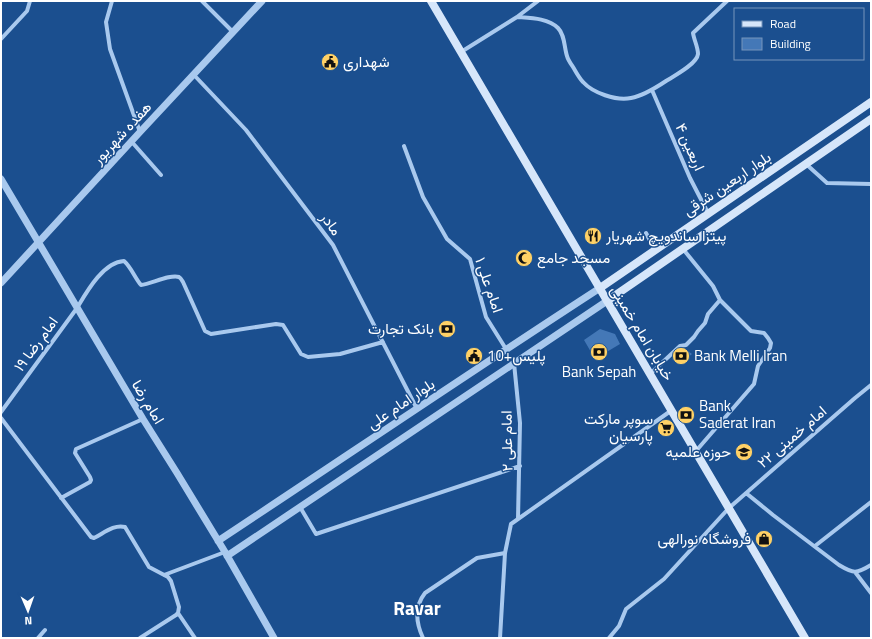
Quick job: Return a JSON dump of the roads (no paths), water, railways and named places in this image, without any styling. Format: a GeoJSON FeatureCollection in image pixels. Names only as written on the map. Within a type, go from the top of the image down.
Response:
{"type":"FeatureCollection","features":[{"type":"Feature","properties":{"kind":"main road","name":"خیابان امام خمینی"},"geometry":{"type":"LineString","coordinates":[[431,1],[805,638]]}},
{"type":"Feature","properties":{"kind":"main road","name":"بلوار اربعین شرقی"},"geometry":{"type":"LineString","coordinates":[[600,288],[871,102]]}},
{"type":"Feature","properties":{"kind":"main road","name":"بلوار اربعین شرقی"},"geometry":{"type":"LineString","coordinates":[[607,301],[871,119]]}},
{"type":"Feature","properties":{"kind":"street"},"geometry":{"type":"LineString","coordinates":[[1,39],[27,11],[30,1]]}},
{"type":"Feature","properties":{"kind":"street"},"geometry":{"type":"LineString","coordinates":[[112,1],[106,22],[110,49],[140,132]]}},
{"type":"Feature","properties":{"kind":"street"},"geometry":{"type":"LineString","coordinates":[[202,1],[233,32]]}},
{"type":"Feature","properties":{"kind":"street","name":"هفده شهریور"},"geometry":{"type":"LineString","coordinates":[[1,283],[262,1]]}},
{"type":"Feature","properties":{"kind":"street"},"geometry":{"type":"LineString","coordinates":[[461,52],[517,17],[538,1]]}},
{"type":"Feature","properties":{"kind":"street"},"geometry":{"type":"LineString","coordinates":[[517,17],[540,19],[557,27],[562,34],[567,57],[584,83],[600,94],[616,99],[631,98],[652,90],[689,66],[697,58],[697,47],[693,33],[727,1]]}},
{"type":"Feature","properties":{"kind":"street","name":"مادر"},"geometry":{"type":"LineString","coordinates":[[194,74],[246,130],[333,245],[417,409]]}},
{"type":"Feature","properties":{"kind":"street","name":"اربعین ۴"},"geometry":{"type":"LineString","coordinates":[[652,90],[690,178],[709,214]]}},
{"type":"Feature","properties":{"kind":"street"},"geometry":{"type":"LineString","coordinates":[[131,141],[161,176]]}},
{"type":"Feature","properties":{"kind":"street","name":"امام علی ۱"},"geometry":{"type":"LineString","coordinates":[[404,146],[423,197],[447,239],[470,259],[486,317],[506,349]]}},
{"type":"Feature","properties":{"kind":"street"},"geometry":{"type":"LineString","coordinates":[[806,164],[827,183],[871,184]]}},
{"type":"Feature","properties":{"kind":"street","name":"امام رضا"},"geometry":{"type":"LineString","coordinates":[[1,179],[142,419],[177,472],[226,554],[274,638]]}},
{"type":"Feature","properties":{"kind":"street"},"geometry":{"type":"LineString","coordinates":[[646,233],[655,250]]}},
{"type":"Feature","properties":{"kind":"street"},"geometry":{"type":"LineString","coordinates":[[683,249],[713,286],[720,300],[751,331],[764,333],[771,344],[758,366],[754,384],[696,451]]}},
{"type":"Feature","properties":{"kind":"street","name":"امام رضا ۱۹"},"geometry":{"type":"LineString","coordinates":[[1,412],[77,308],[84,295],[103,271],[120,261],[124,261],[127,264],[141,286],[170,277],[178,277],[181,279],[205,332],[211,334],[276,324],[283,325],[301,354],[308,357],[340,354],[383,342]]}},
{"type":"Feature","properties":{"kind":"street","name":"بلوار امام علی"},"geometry":{"type":"LineString","coordinates":[[218,541],[600,288]]}},
{"type":"Feature","properties":{"kind":"street"},"geometry":{"type":"LineString","coordinates":[[650,374],[680,346],[686,346],[705,323],[708,314],[720,300]]}},
{"type":"Feature","properties":{"kind":"street","name":"بلوار امام علی"},"geometry":{"type":"LineString","coordinates":[[226,554],[300,507],[607,301]]}},
{"type":"Feature","properties":{"kind":"street","name":"امام علی ۲"},"geometry":{"type":"LineString","coordinates":[[514,363],[520,423],[518,519]]}},
{"type":"Feature","properties":{"kind":"street","name":"امام خمینی ۲۲"},"geometry":{"type":"LineString","coordinates":[[610,638],[619,626],[626,609],[664,579],[729,508],[871,385]]}},
{"type":"Feature","properties":{"kind":"street"},"geometry":{"type":"LineString","coordinates":[[500,638],[505,553],[511,524],[672,410]]}},
{"type":"Feature","properties":{"kind":"street"},"geometry":{"type":"LineString","coordinates":[[1,418],[91,537],[94,538],[114,527],[125,527],[149,567],[168,577],[171,581],[179,607],[178,613],[140,638]]}},
{"type":"Feature","properties":{"kind":"street"},"geometry":{"type":"LineString","coordinates":[[62,498],[91,480],[75,453],[76,449],[142,419]]}},
{"type":"Feature","properties":{"kind":"street"},"geometry":{"type":"LineString","coordinates":[[300,507],[316,534],[520,466]]}},
{"type":"Feature","properties":{"kind":"street"},"geometry":{"type":"LineString","coordinates":[[746,493],[839,565],[851,572],[860,571],[871,565]]}},
{"type":"Feature","properties":{"kind":"street"},"geometry":{"type":"LineString","coordinates":[[815,546],[871,502]]}},
{"type":"Feature","properties":{"kind":"street"},"geometry":{"type":"LineString","coordinates":[[423,638],[419,630],[416,616],[420,599],[425,593],[476,558],[505,553]]}},
{"type":"Feature","properties":{"kind":"street"},"geometry":{"type":"LineString","coordinates":[[164,575],[226,554]]}},
{"type":"Feature","properties":{"kind":"street"},"geometry":{"type":"LineString","coordinates":[[855,572],[871,593]]}},
{"type":"Feature","properties":{"kind":"street"},"geometry":{"type":"LineString","coordinates":[[178,613],[195,638]]}},
{"type":"Feature","properties":{"kind":"street"},"geometry":{"type":"LineString","coordinates":[[38,638],[45,630]]}},
{"type":"Feature","properties":{"kind":"place","name":"شهداری"},"geometry":{"type":"Point","coordinates":[330,62]}},
{"type":"Feature","properties":{"kind":"place","name":"پیتزا ساندویچ شهریار"},"geometry":{"type":"Point","coordinates":[593,236]}},
{"type":"Feature","properties":{"kind":"place","name":"مسجد جامع"},"geometry":{"type":"Point","coordinates":[524,258]}},
{"type":"Feature","properties":{"kind":"place","name":"بانک تجارت"},"geometry":{"type":"Point","coordinates":[447,329]}},
{"type":"Feature","properties":{"kind":"place","name":"Bank Sepah"},"geometry":{"type":"Point","coordinates":[599,352]}},
{"type":"Feature","properties":{"kind":"place","name":"پلیس+10"},"geometry":{"type":"Point","coordinates":[474,356]}},
{"type":"Feature","properties":{"kind":"place","name":"Bank Melli Iran"},"geometry":{"type":"Point","coordinates":[681,356]}},
{"type":"Feature","properties":{"kind":"place","name":"Bank Saderat Iran"},"geometry":{"type":"Point","coordinates":[686,415]}},
{"type":"Feature","properties":{"kind":"place","name":"سوپر مارکت پارسیان"},"geometry":{"type":"Point","coordinates":[666,428]}},
{"type":"Feature","properties":{"kind":"place","name":"حوزه علمیه"},"geometry":{"type":"Point","coordinates":[744,452]}},
{"type":"Feature","properties":{"kind":"place","name":"فروشگاه نورالهی"},"geometry":{"type":"Point","coordinates":[764,539]}},
{"type":"Feature","properties":{"kind":"district","name":"Ravar"},"geometry":{"type":"Point","coordinates":[417,608]}}]}
